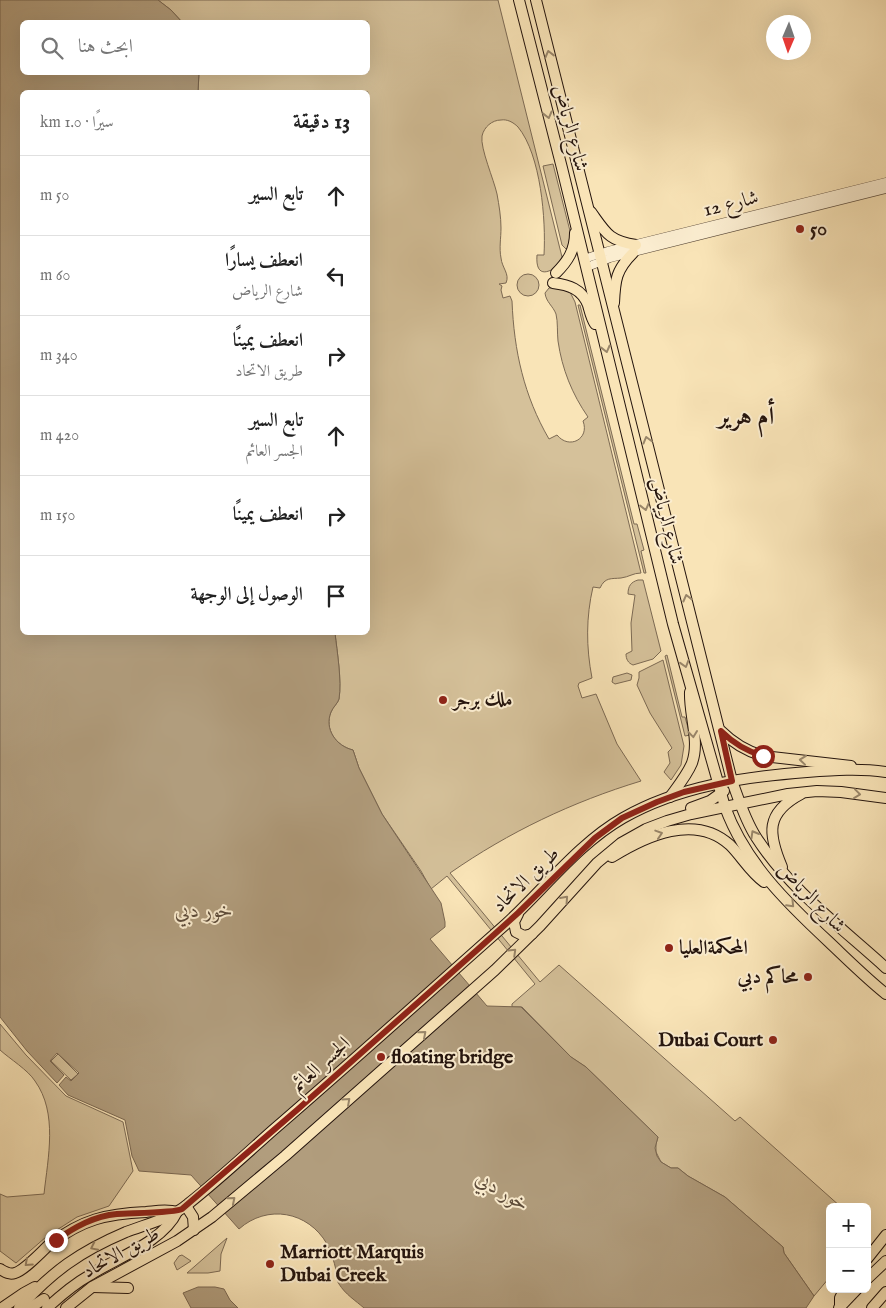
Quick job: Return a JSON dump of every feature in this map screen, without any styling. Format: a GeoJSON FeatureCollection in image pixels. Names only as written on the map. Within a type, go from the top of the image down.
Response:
{"type":"FeatureCollection","features":[{"type":"Feature","properties":{"kind":"main road","name":"شارع الرياض"},"geometry":{"type":"LineString","coordinates":[[519,0],[575,220],[673,624],[725,807],[747,851],[774,887],[817,931],[886,994]]}},
{"type":"Feature","properties":{"kind":"main road","name":"شارع الرياض"},"geometry":{"type":"LineString","coordinates":[[536,0],[614,316],[721,731],[732,781],[740,804],[755,836],[786,877],[886,968]]}},
{"type":"Feature","properties":{"kind":"main road"},"geometry":{"type":"LineString","coordinates":[[586,204],[610,238],[634,249],[621,266],[616,278],[614,316]]}},
{"type":"Feature","properties":{"kind":"main road"},"geometry":{"type":"LineString","coordinates":[[575,220],[575,241],[572,252],[555,278],[580,292],[586,300],[593,321],[602,330]]}},
{"type":"Feature","properties":{"kind":"main road"},"geometry":{"type":"LineString","coordinates":[[592,255],[600,259],[596,268],[585,263],[592,255]]}},
{"type":"Feature","properties":{"kind":"main road"},"geometry":{"type":"LineString","coordinates":[[670,796],[692,762],[694,740],[690,708],[692,686]]}},
{"type":"Feature","properties":{"kind":"main road"},"geometry":{"type":"LineString","coordinates":[[721,731],[739,747],[763,756],[829,762],[869,770]]}},
{"type":"Feature","properties":{"kind":"main road"},"geometry":{"type":"LineString","coordinates":[[715,772],[724,774],[729,766]]}},
{"type":"Feature","properties":{"kind":"main road","name":"طريق الاتحاد"},"geometry":{"type":"LineString","coordinates":[[477,950],[595,838],[622,818],[670,796],[699,787],[719,789],[732,781],[792,773],[869,770],[886,772]]}},
{"type":"Feature","properties":{"kind":"main road"},"geometry":{"type":"LineString","coordinates":[[646,829],[659,819],[704,804],[719,789]]}},
{"type":"Feature","properties":{"kind":"main road"},"geometry":{"type":"LineString","coordinates":[[786,877],[772,837],[774,818],[793,798],[810,792]]}},
{"type":"Feature","properties":{"kind":"main road","name":"طريق الاتحاد"},"geometry":{"type":"LineString","coordinates":[[66,1308],[92,1287],[168,1247],[194,1230],[292,1150],[495,970],[532,934],[586,874],[621,843],[646,829],[691,814],[788,794],[841,792],[886,798]]}},
{"type":"Feature","properties":{"kind":"main road"},"geometry":{"type":"LineString","coordinates":[[730,820],[736,814],[744,815]]}},
{"type":"Feature","properties":{"kind":"main road"},"geometry":{"type":"LineString","coordinates":[[586,874],[612,856],[639,842],[663,832],[693,829],[712,834],[724,841],[759,878],[774,887]]}},
{"type":"Feature","properties":{"kind":"main road"},"geometry":{"type":"LineString","coordinates":[[518,913],[514,922],[516,932],[524,936],[532,934]]}},
{"type":"Feature","properties":{"kind":"main road","name":"الجسر العائم"},"geometry":{"type":"LineString","coordinates":[[186,1206],[477,950]]}},
{"type":"Feature","properties":{"kind":"main road"},"geometry":{"type":"LineString","coordinates":[[186,1206],[193,1217],[194,1230]]}},
{"type":"Feature","properties":{"kind":"main road","name":"طريق الاتحاد"},"geometry":{"type":"LineString","coordinates":[[19,1308],[41,1285],[62,1267],[83,1253],[107,1240],[177,1212],[186,1206]]}},
{"type":"Feature","properties":{"kind":"main road"},"geometry":{"type":"LineString","coordinates":[[0,1269],[7,1273],[16,1273],[64,1234],[86,1222],[101,1217],[158,1211],[177,1212]]}},
{"type":"Feature","properties":{"kind":"main road"},"geometry":{"type":"LineString","coordinates":[[30,1308],[45,1304],[90,1274],[146,1243],[169,1224],[177,1212]]}},
{"type":"Feature","properties":{"kind":"main road"},"geometry":{"type":"LineString","coordinates":[[871,1254],[886,1235]]}},
{"type":"Feature","properties":{"kind":"main road"},"geometry":{"type":"LineString","coordinates":[[871,1275],[886,1260]]}},
{"type":"Feature","properties":{"kind":"main road"},"geometry":{"type":"LineString","coordinates":[[2,1308],[24,1293],[41,1285]]}},
{"type":"Feature","properties":{"kind":"main road"},"geometry":{"type":"LineString","coordinates":[[92,1287],[128,1288]]}},
{"type":"Feature","properties":{"kind":"main road"},"geometry":{"type":"LineString","coordinates":[[872,1308],[886,1292]]}},
{"type":"Feature","properties":{"kind":"main road"},"geometry":{"type":"LineString","coordinates":[[840,1307],[840,1298],[843,1293]]}},
{"type":"Feature","properties":{"kind":"main road"},"geometry":{"type":"LineString","coordinates":[[840,1307],[853,1293]]}},
{"type":"Feature","properties":{"kind":"street","name":"شارع 12"},"geometry":{"type":"LineString","coordinates":[[600,259],[886,182]]}},
{"type":"Feature","properties":{"kind":"street","name":"شارع 12"},"geometry":{"type":"LineString","coordinates":[[634,249],[886,189]]}},
{"type":"Feature","properties":{"kind":"shaded area"},"geometry":{"type":"Polygon","coordinates":[[[158,0],[498,0],[563,261],[549,271],[541,271],[539,268],[537,255],[544,255],[543,207],[532,154],[526,139],[516,125],[505,120],[495,121],[485,130],[482,141],[500,211],[500,254],[507,280],[506,283],[499,284],[502,286],[503,298],[510,296],[512,301],[515,338],[522,373],[540,423],[549,439],[557,435],[567,442],[572,442],[581,437],[584,433],[583,421],[588,417],[577,399],[565,371],[558,341],[556,314],[545,293],[549,288],[555,287],[569,290],[575,302],[641,573],[609,579],[600,588],[593,587],[588,632],[592,678],[579,683],[578,686],[582,698],[596,694],[617,744],[641,781],[590,798],[518,831],[450,873],[540,982],[559,965],[735,1121],[740,1117],[837,1203],[826,1203],[826,1282],[814,1296],[784,1253],[783,1247],[725,1197],[688,1176],[678,1168],[671,1168],[661,1162],[656,1152],[658,1137],[586,1067],[571,1057],[522,1007],[512,1007],[512,1004],[535,984],[447,876],[431,889],[382,814],[359,768],[353,750],[341,745],[330,730],[329,718],[338,701],[340,692],[335,635],[370,635],[370,90],[198,90],[199,75],[370,75],[370,20],[180,20],[158,0]]]}},
{"type":"Feature","properties":{"kind":"shaded area"},"geometry":{"type":"Polygon","coordinates":[[[553,164],[570,231],[569,247],[566,249],[562,245],[543,166],[553,164]]]}},
{"type":"Feature","properties":{"kind":"shaded area"},"geometry":{"type":"Polygon","coordinates":[[[528,274],[536,277],[539,285],[536,293],[528,296],[520,293],[517,285],[520,277],[528,274]]]}},
{"type":"Feature","properties":{"kind":"shaded area"},"geometry":{"type":"Polygon","coordinates":[[[578,305],[580,305],[634,524],[637,524],[644,550],[641,551],[646,573],[644,573],[578,305]]]}},
{"type":"Feature","properties":{"kind":"shaded area"},"geometry":{"type":"Polygon","coordinates":[[[638,580],[643,580],[661,651],[653,659],[633,665],[626,658],[626,654],[632,651],[631,623],[635,595],[628,594],[628,591],[630,585],[638,580]]]}},
{"type":"Feature","properties":{"kind":"shaded area"},"geometry":{"type":"Polygon","coordinates":[[[667,655],[682,717],[685,717],[690,735],[685,736],[665,656],[667,655]]]}},
{"type":"Feature","properties":{"kind":"shaded area"},"geometry":{"type":"Polygon","coordinates":[[[663,660],[684,746],[681,765],[671,780],[664,772],[670,763],[668,752],[672,748],[650,713],[637,685],[639,672],[663,660]]]}},
{"type":"Feature","properties":{"kind":"shaded area"},"geometry":{"type":"Polygon","coordinates":[[[627,673],[632,675],[631,680],[615,684],[612,682],[613,677],[627,673]]]}},
{"type":"Feature","properties":{"kind":"shaded area"},"geometry":{"type":"Polygon","coordinates":[[[0,1024],[26,1055],[66,1096],[123,1122],[133,1171],[109,1206],[77,1217],[46,1237],[16,1263],[0,1251],[0,1194],[7,1197],[44,1194],[50,1136],[49,1121],[47,1107],[35,1081],[0,1050],[0,1024]]]}},
{"type":"Feature","properties":{"kind":"shaded area"},"geometry":{"type":"Polygon","coordinates":[[[58,1054],[78,1074],[71,1080],[51,1061],[58,1054]]]}},
{"type":"Feature","properties":{"kind":"shaded area"},"geometry":{"type":"Polygon","coordinates":[[[227,1238],[221,1254],[220,1271],[187,1273],[227,1238]]]}},
{"type":"Feature","properties":{"kind":"shaded area"},"geometry":{"type":"Polygon","coordinates":[[[182,1255],[191,1261],[177,1270],[174,1263],[182,1255]]]}},
{"type":"Feature","properties":{"kind":"water","name":"خور دبي"},"geometry":{"type":"Polygon","coordinates":[[[0,0],[158,0],[180,20],[20,20],[20,75],[199,75],[198,90],[20,90],[20,635],[335,635],[340,692],[338,701],[329,718],[330,730],[341,745],[353,750],[359,768],[382,814],[441,903],[445,927],[430,939],[487,1006],[521,1007],[571,1057],[586,1067],[658,1137],[655,1148],[661,1162],[671,1168],[678,1168],[688,1176],[725,1197],[783,1247],[784,1253],[814,1296],[806,1308],[364,1308],[341,1288],[327,1244],[309,1224],[298,1218],[274,1214],[250,1221],[239,1229],[191,1175],[139,1171],[132,1156],[125,1120],[68,1095],[59,1085],[66,1077],[71,1081],[79,1073],[57,1053],[50,1061],[64,1075],[57,1083],[27,1051],[0,1017],[0,0]]]}},
{"type":"Feature","properties":{"kind":"water"},"geometry":{"type":"Polygon","coordinates":[[[198,1287],[224,1289],[230,1300],[238,1308],[191,1308],[183,1293],[198,1287]]]}},
{"type":"Feature","properties":{"kind":"place","name":"50"},"geometry":{"type":"Point","coordinates":[800,229]}},
{"type":"Feature","properties":{"kind":"place","name":"ملك برجر"},"geometry":{"type":"Point","coordinates":[443,700]}},
{"type":"Feature","properties":{"kind":"place","name":"المحكمةالعليا"},"geometry":{"type":"Point","coordinates":[669,948]}},
{"type":"Feature","properties":{"kind":"place","name":"محاكم دبي"},"geometry":{"type":"Point","coordinates":[808,977]}},
{"type":"Feature","properties":{"kind":"place","name":"Dubai Court"},"geometry":{"type":"Point","coordinates":[773,1040]}},
{"type":"Feature","properties":{"kind":"place","name":"floating bridge"},"geometry":{"type":"Point","coordinates":[381,1057]}},
{"type":"Feature","properties":{"kind":"place","name":"Marriott Marquis Dubai Creek"},"geometry":{"type":"Point","coordinates":[270,1264]}},
{"type":"Feature","properties":{"kind":"district","name":"أم هرير"},"geometry":{"type":"Point","coordinates":[746,417]}},
{"type":"Feature","properties":{"kind":"route"},"geometry":{"type":"LineString","coordinates":[[56,1240],[72,1229],[101,1217],[165,1210],[177,1212],[182,1209],[477,950],[518,913],[584,847],[609,827],[622,818],[670,796],[699,787],[732,781],[721,731],[739,747],[763,756]]}}]}
